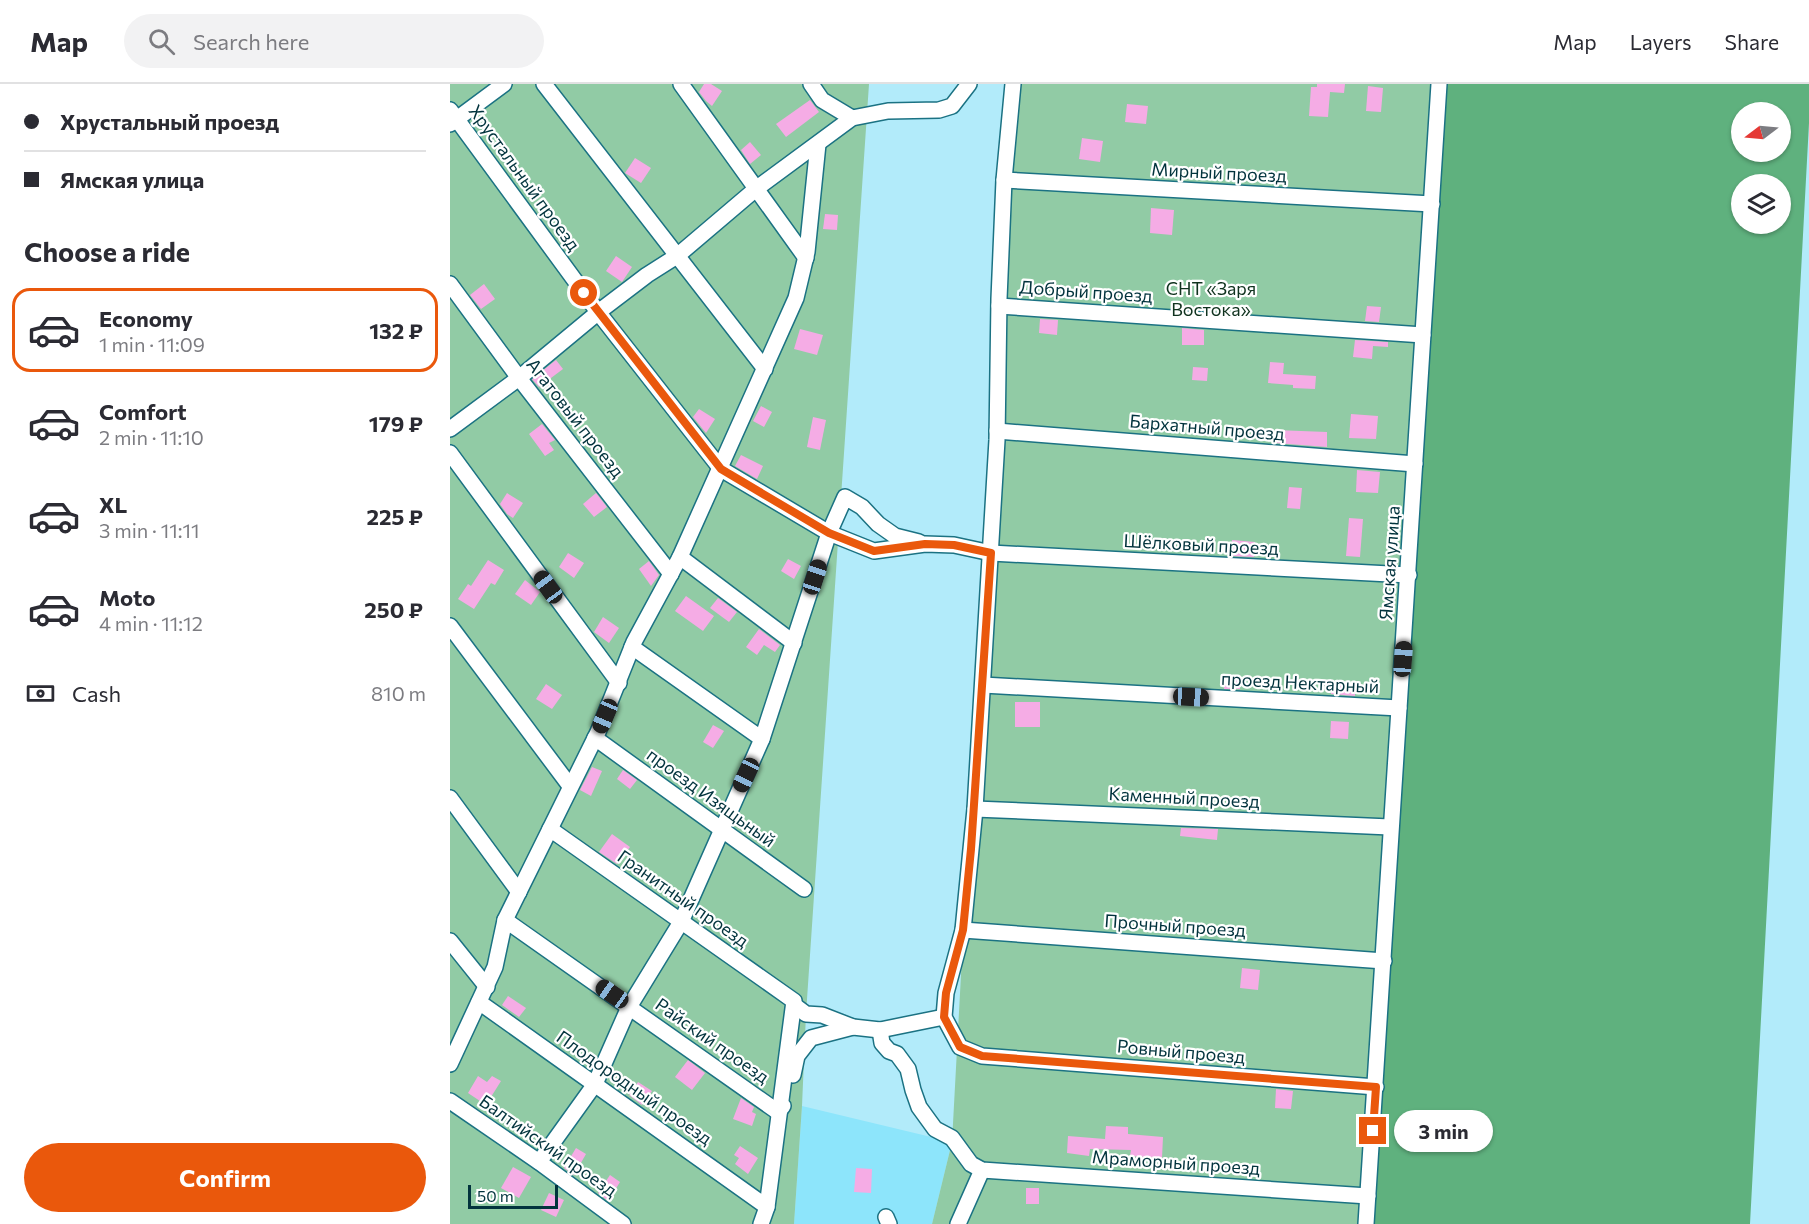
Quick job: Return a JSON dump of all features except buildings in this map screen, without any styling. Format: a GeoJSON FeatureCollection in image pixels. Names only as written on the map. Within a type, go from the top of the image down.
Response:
{"type":"FeatureCollection","features":[{"type":"Feature","properties":{"kind":"street"},"geometry":{"type":"LineString","coordinates":[[452,118],[504,84]]}},
{"type":"Feature","properties":{"kind":"street"},"geometry":{"type":"LineString","coordinates":[[544,84],[765,369]]}},
{"type":"Feature","properties":{"kind":"street"},"geometry":{"type":"LineString","coordinates":[[681,84],[806,258]]}},
{"type":"Feature","properties":{"kind":"street"},"geometry":{"type":"LineString","coordinates":[[811,84],[822,100],[852,118]]}},
{"type":"Feature","properties":{"kind":"street"},"geometry":{"type":"LineString","coordinates":[[450,429],[519,378],[598,312],[677,256],[758,189],[852,118],[888,111],[939,110],[952,106],[969,84]]}},
{"type":"Feature","properties":{"kind":"street"},"geometry":{"type":"LineString","coordinates":[[778,1112],[789,1099],[797,1056],[811,1038],[853,1028],[880,1030],[944,1017],[946,993],[963,930],[975,809],[997,431],[1004,180],[1013,84]]}},
{"type":"Feature","properties":{"kind":"street"},"geometry":{"type":"LineString","coordinates":[[1430,84],[1439,84]]}},
{"type":"Feature","properties":{"kind":"street","name":"Ямская улица"},"geometry":{"type":"LineString","coordinates":[[1366,1224],[1439,84]]}},
{"type":"Feature","properties":{"kind":"street","name":"Хрустальный проезд"},"geometry":{"type":"LineString","coordinates":[[452,118],[598,312],[721,469]]}},
{"type":"Feature","properties":{"kind":"street"},"geometry":{"type":"LineString","coordinates":[[450,1064],[495,967],[506,920],[595,738],[633,647],[680,557],[796,298],[806,258],[818,144]]}},
{"type":"Feature","properties":{"kind":"street","name":"Мирный проезд"},"geometry":{"type":"LineString","coordinates":[[1004,180],[1432,204]]}},
{"type":"Feature","properties":{"kind":"street","name":"Агатовый проезд"},"geometry":{"type":"LineString","coordinates":[[450,284],[519,378],[671,574]]}},
{"type":"Feature","properties":{"kind":"street","name":"Добрый проезд"},"geometry":{"type":"LineString","coordinates":[[999,306],[1423,335]]}},
{"type":"Feature","properties":{"kind":"street","name":"Бархатный проезд"},"geometry":{"type":"LineString","coordinates":[[997,431],[1415,464]]}},
{"type":"Feature","properties":{"kind":"street"},"geometry":{"type":"LineString","coordinates":[[450,453],[618,683]]}},
{"type":"Feature","properties":{"kind":"street"},"geometry":{"type":"LineString","coordinates":[[721,469],[829,533],[874,551],[925,544]]}},
{"type":"Feature","properties":{"kind":"street"},"geometry":{"type":"LineString","coordinates":[[539,1162],[595,1084],[629,1007],[681,922],[762,739],[829,533],[845,497],[862,507],[895,536],[925,544]]}},
{"type":"Feature","properties":{"kind":"street","name":"Шёлковый проезд"},"geometry":{"type":"LineString","coordinates":[[925,544],[954,545],[991,553],[1409,575]]}},
{"type":"Feature","properties":{"kind":"street"},"geometry":{"type":"LineString","coordinates":[[680,557],[794,643]]}},
{"type":"Feature","properties":{"kind":"street"},"geometry":{"type":"LineString","coordinates":[[450,626],[570,786]]}},
{"type":"Feature","properties":{"kind":"street"},"geometry":{"type":"LineString","coordinates":[[633,647],[762,739]]}},
{"type":"Feature","properties":{"kind":"street","name":"проезд Нектарный"},"geometry":{"type":"LineString","coordinates":[[982,685],[1399,708]]}},
{"type":"Feature","properties":{"kind":"street","name":"проезд Изящьный"},"geometry":{"type":"LineString","coordinates":[[595,738],[804,889]]}},
{"type":"Feature","properties":{"kind":"street"},"geometry":{"type":"LineString","coordinates":[[450,798],[519,892]]}},
{"type":"Feature","properties":{"kind":"street","name":"Каменный проезд"},"geometry":{"type":"LineString","coordinates":[[975,809],[1390,827]]}},
{"type":"Feature","properties":{"kind":"street","name":"Гранитный проезд"},"geometry":{"type":"LineString","coordinates":[[550,829],[794,1003],[806,1014],[822,1015],[853,1028]]}},
{"type":"Feature","properties":{"kind":"street","name":"Райский проезд"},"geometry":{"type":"LineString","coordinates":[[506,920],[778,1112]]}},
{"type":"Feature","properties":{"kind":"street","name":"Прочный проезд"},"geometry":{"type":"LineString","coordinates":[[963,930],[1384,961]]}},
{"type":"Feature","properties":{"kind":"street"},"geometry":{"type":"LineString","coordinates":[[450,941],[487,987]]}},
{"type":"Feature","properties":{"kind":"street","name":"Плодородный проезд"},"geometry":{"type":"LineString","coordinates":[[479,1002],[767,1207]]}},
{"type":"Feature","properties":{"kind":"street"},"geometry":{"type":"LineString","coordinates":[[761,1224],[767,1207],[794,1003]]}},
{"type":"Feature","properties":{"kind":"street","name":"Ровный проезд"},"geometry":{"type":"LineString","coordinates":[[944,1017],[960,1047],[982,1056],[1376,1087]]}},
{"type":"Feature","properties":{"kind":"street"},"geometry":{"type":"LineString","coordinates":[[880,1030],[882,1042],[889,1051],[897,1054],[908,1069],[919,1107],[935,1129],[952,1138],[971,1164],[982,1170],[958,1224]]}},
{"type":"Feature","properties":{"kind":"street","name":"Балтийский проезд"},"geometry":{"type":"LineString","coordinates":[[450,1101],[539,1162],[622,1224]]}},
{"type":"Feature","properties":{"kind":"street","name":"Мраморный проезд"},"geometry":{"type":"LineString","coordinates":[[982,1170],[1368,1196]]}},
{"type":"Feature","properties":{"kind":"shaded area"},"geometry":{"type":"Polygon","coordinates":[[[802,1106],[952,1142],[932,1224],[794,1224],[802,1106]]]}},
{"type":"Feature","properties":{"kind":"green space"},"geometry":{"type":"Polygon","coordinates":[[[450,84],[869,84],[806,1014],[794,1224],[450,1224],[450,84]]]}},
{"type":"Feature","properties":{"kind":"green space","name":"СНТ «Заря Востока»"},"geometry":{"type":"Polygon","coordinates":[[[1009,84],[1439,84],[1366,1224],[932,1224],[952,1142],[1009,84]]]}},
{"type":"Feature","properties":{"kind":"green space"},"geometry":{"type":"Polygon","coordinates":[[[1447,84],[1809,84],[1809,123],[1750,1224],[1372,1224],[1447,84]]]}},
{"type":"Feature","properties":{"kind":"route"},"geometry":{"type":"LineString","coordinates":[[584,293],[721,469],[829,533],[874,551],[925,544],[954,545],[991,553],[975,809],[963,930],[946,993],[944,1017],[960,1047],[982,1056],[1376,1087],[1373,1131]]}}]}
